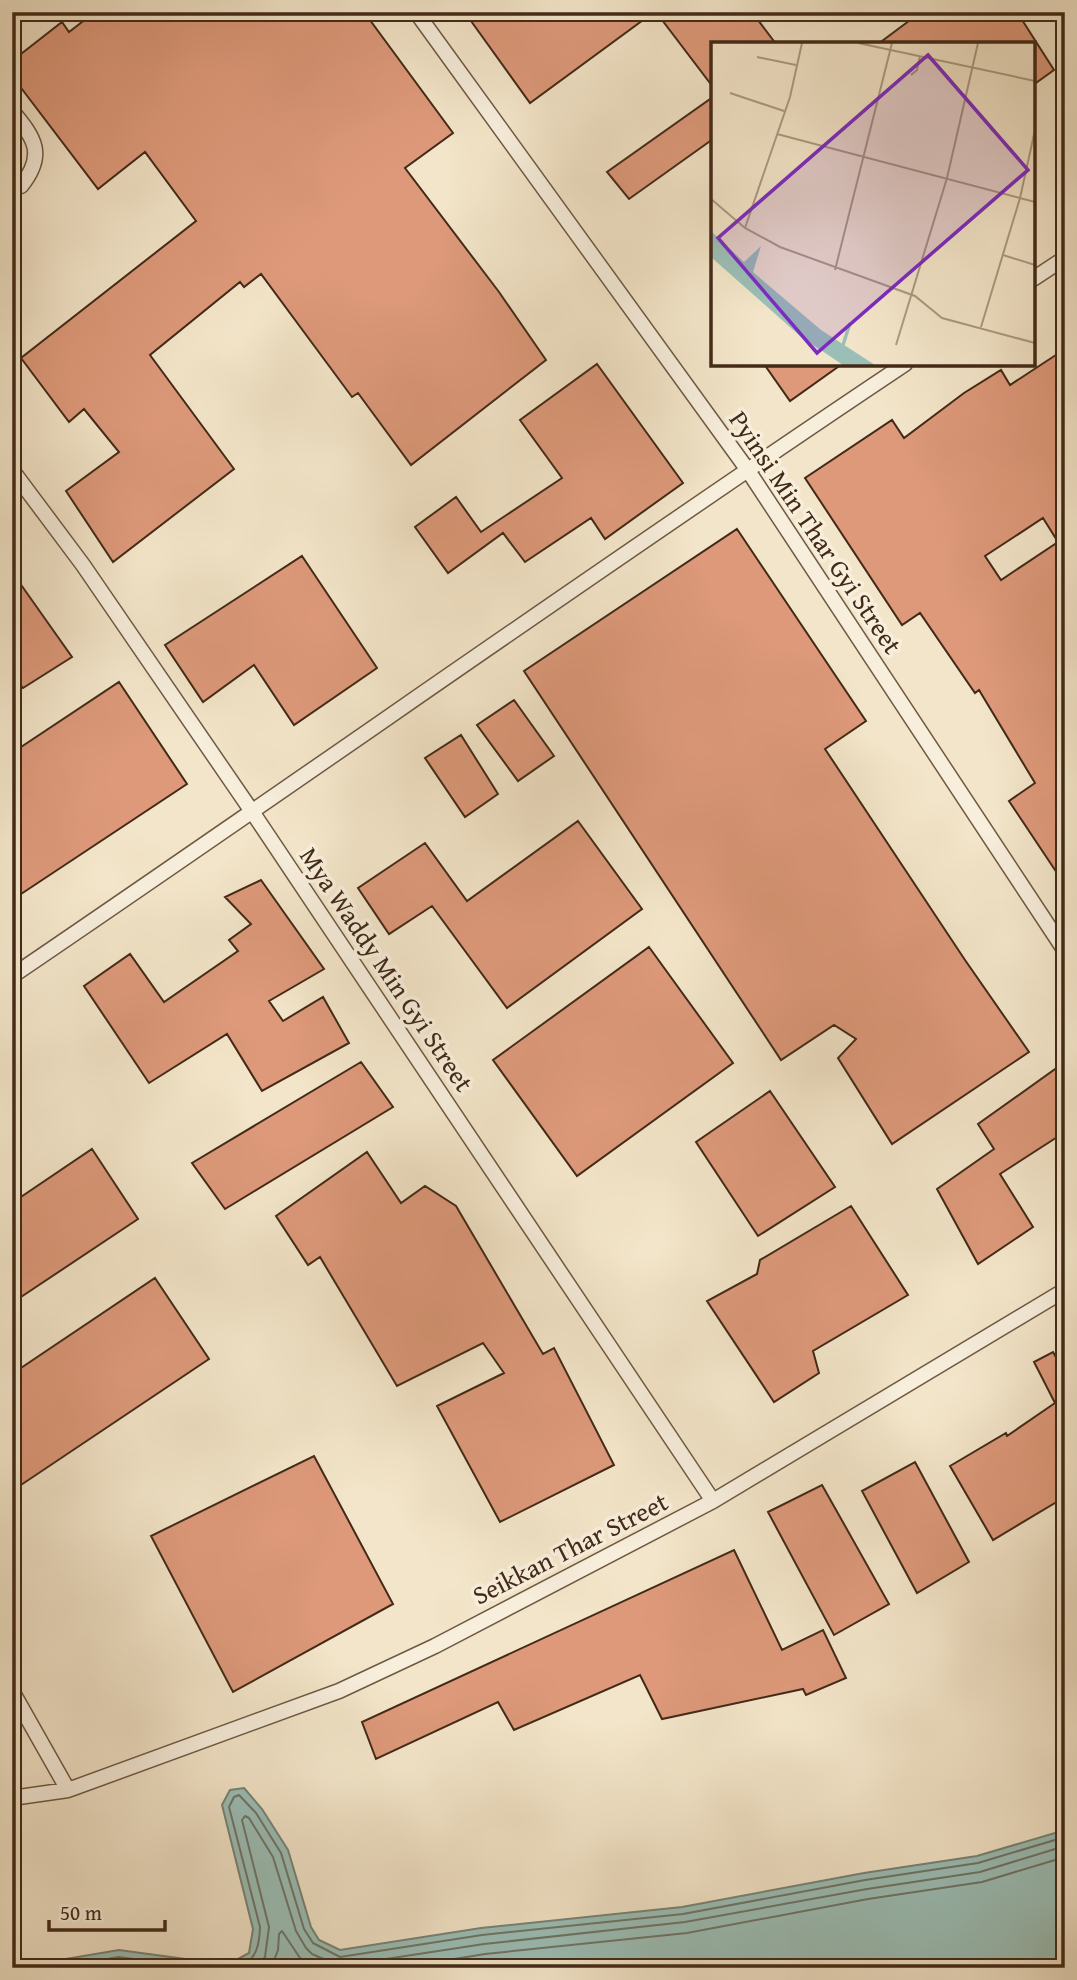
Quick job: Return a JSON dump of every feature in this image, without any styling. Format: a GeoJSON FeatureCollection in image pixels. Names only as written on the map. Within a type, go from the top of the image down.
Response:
{"type":"FeatureCollection","features":[{"type":"Feature","properties":{"kind":"street","name":"Pyinsi Min Thar Gyi Street"},"geometry":{"type":"LineString","coordinates":[[416,12],[747,469],[1065,951]]}},
{"type":"Feature","properties":{"kind":"street"},"geometry":{"type":"LineString","coordinates":[[12,111],[29,131],[35,148],[34,170],[21,186]]}},
{"type":"Feature","properties":{"kind":"street"},"geometry":{"type":"LineString","coordinates":[[1035,278],[1065,258]]}},
{"type":"Feature","properties":{"kind":"street"},"geometry":{"type":"LineString","coordinates":[[12,976],[253,813],[747,469],[902,366]]}},
{"type":"Feature","properties":{"kind":"street","name":"Mya Waddy Min Gyi Street"},"geometry":{"type":"LineString","coordinates":[[12,470],[83,565],[253,813],[713,1502]]}},
{"type":"Feature","properties":{"kind":"street","name":"Seikkan Thar Street"},"geometry":{"type":"LineString","coordinates":[[12,1798],[68,1790],[339,1691],[435,1646],[713,1502],[1065,1290]]}},
{"type":"Feature","properties":{"kind":"street"},"geometry":{"type":"LineString","coordinates":[[12,1691],[68,1790]]}},
{"type":"Feature","properties":{"kind":"water"},"geometry":{"type":"Polygon","coordinates":[[[244,1788],[262,1809],[288,1850],[311,1927],[319,1940],[340,1950],[481,1928],[682,1907],[864,1873],[977,1856],[1065,1830],[1065,1963],[1045,1968],[12,1968],[119,1950],[216,1961],[238,1959],[249,1953],[253,1929],[222,1805],[230,1790],[244,1788]]]}},
{"type":"Feature","properties":{"kind":"building"},"geometry":{"type":"Polygon","coordinates":[[[95,12],[364,12],[453,133],[405,168],[499,292],[546,360],[411,465],[358,393],[352,397],[261,274],[244,287],[240,282],[150,355],[234,469],[113,562],[66,491],[119,452],[84,409],[69,422],[21,358],[196,221],[145,152],[98,189],[12,76],[12,61],[62,22],[69,32],[95,12]]]}},
{"type":"Feature","properties":{"kind":"building"},"geometry":{"type":"Polygon","coordinates":[[[482,12],[654,12],[530,103],[471,21],[482,12]]]}},
{"type":"Feature","properties":{"kind":"building"},"geometry":{"type":"Polygon","coordinates":[[[656,12],[752,12],[774,42],[711,42],[711,84],[656,12]]]}},
{"type":"Feature","properties":{"kind":"building"},"geometry":{"type":"Polygon","coordinates":[[[921,12],[1017,12],[1054,70],[1035,84],[1035,42],[881,42],[921,12]]]}},
{"type":"Feature","properties":{"kind":"building"},"geometry":{"type":"Polygon","coordinates":[[[711,98],[711,140],[629,199],[607,172],[711,98]]]}},
{"type":"Feature","properties":{"kind":"building"},"geometry":{"type":"Polygon","coordinates":[[[1065,349],[1065,885],[1009,801],[1035,783],[979,690],[975,693],[920,613],[902,625],[805,478],[892,420],[904,438],[964,393],[1001,370],[1010,385],[1065,349]],[[1043,518],[985,556],[1001,580],[1058,542],[1043,518]]]}},
{"type":"Feature","properties":{"kind":"building"},"geometry":{"type":"Polygon","coordinates":[[[597,364],[683,483],[605,539],[591,518],[525,562],[503,533],[448,573],[415,527],[456,497],[481,532],[562,478],[520,420],[597,364]]]}},
{"type":"Feature","properties":{"kind":"building"},"geometry":{"type":"Polygon","coordinates":[[[765,366],[839,366],[790,401],[765,366]]]}},
{"type":"Feature","properties":{"kind":"building"},"geometry":{"type":"Polygon","coordinates":[[[737,529],[866,721],[825,749],[1029,1052],[892,1144],[838,1058],[856,1039],[834,1025],[781,1060],[524,671],[737,529]]]}},
{"type":"Feature","properties":{"kind":"building"},"geometry":{"type":"Polygon","coordinates":[[[302,556],[377,668],[294,725],[254,665],[203,702],[165,645],[302,556]]]}},
{"type":"Feature","properties":{"kind":"building"},"geometry":{"type":"Polygon","coordinates":[[[12,572],[72,657],[23,688],[12,674],[12,572]]]}},
{"type":"Feature","properties":{"kind":"building"},"geometry":{"type":"Polygon","coordinates":[[[119,682],[187,784],[12,900],[12,753],[119,682]]]}},
{"type":"Feature","properties":{"kind":"building"},"geometry":{"type":"Polygon","coordinates":[[[514,700],[554,756],[518,781],[477,725],[514,700]]]}},
{"type":"Feature","properties":{"kind":"building"},"geometry":{"type":"Polygon","coordinates":[[[461,735],[498,794],[465,817],[425,758],[461,735]]]}},
{"type":"Feature","properties":{"kind":"building"},"geometry":{"type":"Polygon","coordinates":[[[578,821],[642,909],[507,1008],[432,906],[389,934],[358,888],[425,843],[467,901],[578,821]]]}},
{"type":"Feature","properties":{"kind":"building"},"geometry":{"type":"Polygon","coordinates":[[[261,880],[324,969],[269,1001],[283,1021],[323,997],[349,1043],[262,1091],[227,1034],[149,1083],[84,986],[130,954],[164,1002],[238,951],[229,940],[251,924],[225,897],[261,880]]]}},
{"type":"Feature","properties":{"kind":"building"},"geometry":{"type":"Polygon","coordinates":[[[649,947],[733,1063],[577,1176],[493,1060],[649,947]]]}},
{"type":"Feature","properties":{"kind":"building"},"geometry":{"type":"Polygon","coordinates":[[[361,1062],[393,1107],[225,1209],[192,1163],[361,1062]]]}},
{"type":"Feature","properties":{"kind":"building"},"geometry":{"type":"Polygon","coordinates":[[[1065,1062],[1065,1132],[1000,1174],[1033,1227],[978,1264],[937,1189],[994,1149],[978,1124],[1065,1062]]]}},
{"type":"Feature","properties":{"kind":"building"},"geometry":{"type":"Polygon","coordinates":[[[770,1091],[835,1187],[758,1236],[696,1142],[770,1091]]]}},
{"type":"Feature","properties":{"kind":"building"},"geometry":{"type":"Polygon","coordinates":[[[92,1149],[138,1219],[12,1303],[12,1203],[92,1149]]]}},
{"type":"Feature","properties":{"kind":"building"},"geometry":{"type":"Polygon","coordinates":[[[367,1152],[401,1203],[425,1186],[456,1206],[543,1354],[554,1348],[614,1465],[500,1522],[437,1406],[504,1373],[483,1343],[397,1386],[320,1257],[308,1265],[276,1216],[367,1152]]]}},
{"type":"Feature","properties":{"kind":"building"},"geometry":{"type":"Polygon","coordinates":[[[851,1206],[908,1295],[813,1351],[819,1373],[774,1402],[707,1301],[757,1274],[760,1260],[851,1206]]]}},
{"type":"Feature","properties":{"kind":"building"},"geometry":{"type":"Polygon","coordinates":[[[155,1278],[209,1359],[12,1491],[12,1374],[155,1278]]]}},
{"type":"Feature","properties":{"kind":"building"},"geometry":{"type":"Polygon","coordinates":[[[1053,1352],[1065,1373],[1065,1497],[993,1540],[950,1466],[1006,1433],[1007,1436],[1055,1403],[1034,1362],[1053,1352]]]}},
{"type":"Feature","properties":{"kind":"building"},"geometry":{"type":"Polygon","coordinates":[[[314,1456],[393,1604],[233,1692],[151,1536],[314,1456]]]}},
{"type":"Feature","properties":{"kind":"building"},"geometry":{"type":"Polygon","coordinates":[[[915,1462],[969,1562],[917,1593],[862,1491],[915,1462]]]}},
{"type":"Feature","properties":{"kind":"building"},"geometry":{"type":"Polygon","coordinates":[[[822,1485],[889,1604],[834,1635],[768,1512],[822,1485]]]}},
{"type":"Feature","properties":{"kind":"building"},"geometry":{"type":"Polygon","coordinates":[[[734,1550],[782,1650],[823,1630],[846,1678],[806,1695],[803,1689],[662,1719],[640,1675],[514,1730],[498,1702],[376,1759],[362,1722],[734,1550]]]}}]}
